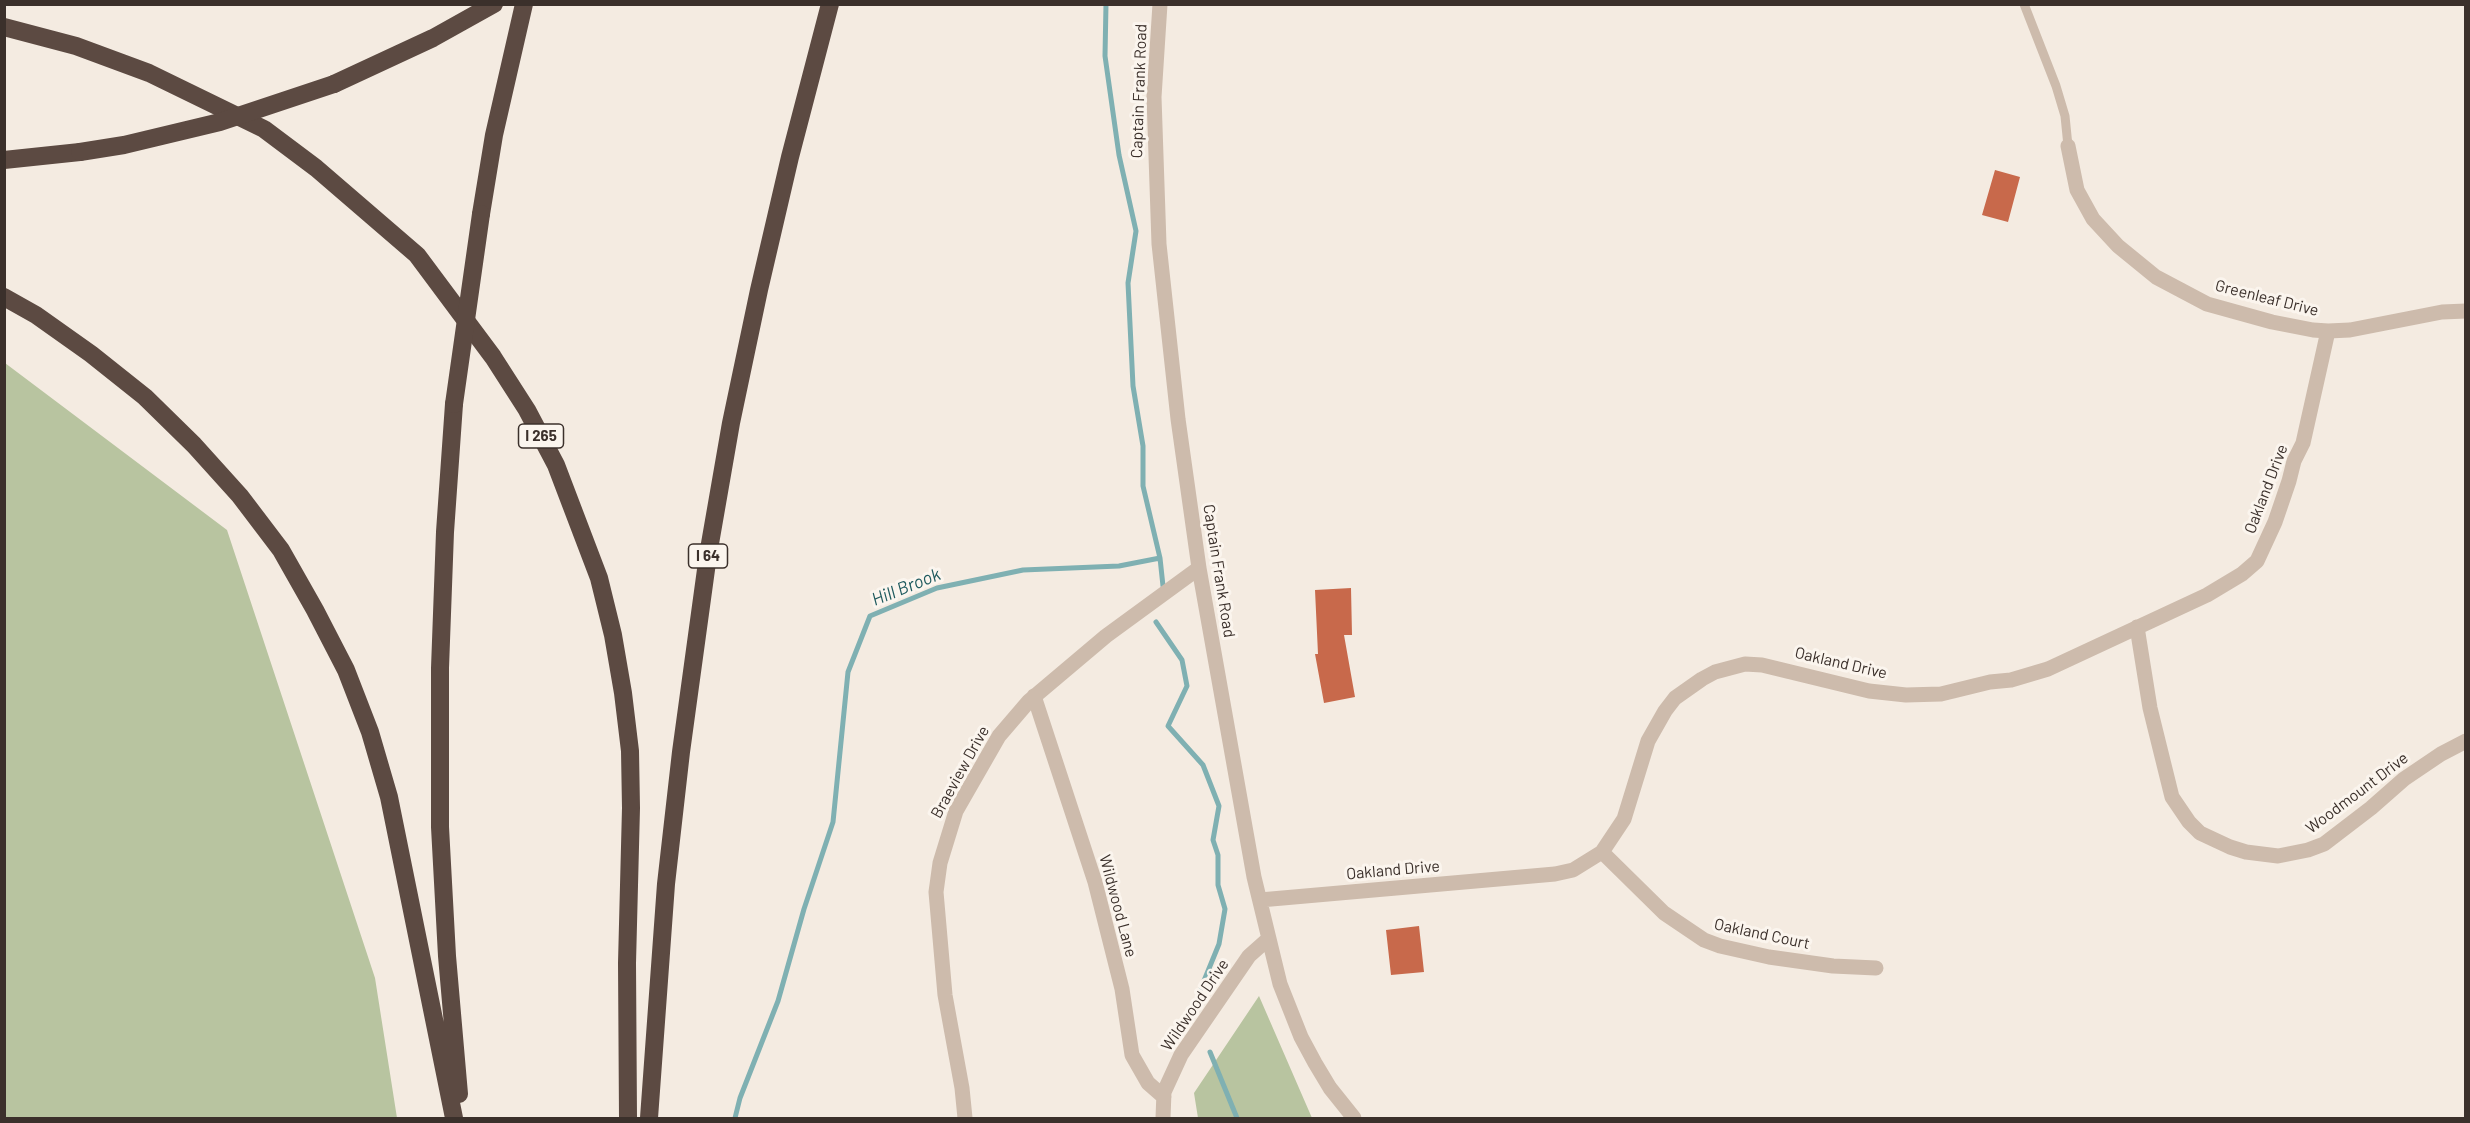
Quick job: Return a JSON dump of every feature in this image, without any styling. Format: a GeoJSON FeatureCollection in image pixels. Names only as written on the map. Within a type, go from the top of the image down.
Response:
{"type":"FeatureCollection","features":[{"type":"Feature","properties":{"kind":"highway"},"geometry":{"type":"LineString","coordinates":[[4,160],[124,145],[220,122],[334,84],[433,38],[494,4]]}},
{"type":"Feature","properties":{"kind":"highway"},"geometry":{"type":"LineString","coordinates":[[462,1119],[447,956],[440,827],[440,668],[446,532],[454,404],[480,214],[524,4]]}},
{"type":"Feature","properties":{"kind":"highway","name":"I 64"},"geometry":{"type":"LineString","coordinates":[[649,1119],[666,884],[681,752],[708,555],[731,423],[759,291],[790,157],[830,4]]}},
{"type":"Feature","properties":{"kind":"highway","name":"I 265"},"geometry":{"type":"LineString","coordinates":[[4,27],[76,46],[149,73],[264,129],[316,168],[417,255],[493,357],[526,410],[556,465],[599,578],[613,635],[623,693],[630,751],[631,808],[627,963],[628,1119]]}},
{"type":"Feature","properties":{"kind":"highway"},"geometry":{"type":"LineString","coordinates":[[4,297],[36,315],[91,354],[145,397],[194,444],[240,496],[281,550],[315,610],[346,670],[370,732],[389,797],[454,1119]]}},
{"type":"Feature","properties":{"kind":"street","name":"Captain Frank Road"},"geometry":{"type":"LineString","coordinates":[[1160,4],[1154,97],[1159,233],[1178,419],[1199,568],[1267,940],[1280,984],[1300,1036],[1330,1088],[1354,1119]]}},
{"type":"Feature","properties":{"kind":"street","name":"Greenleaf Drive"},"geometry":{"type":"LineString","coordinates":[[2068,146],[2077,190],[2093,219],[2118,246],[2156,277],[2207,304],[2272,322],[2328,331],[2369,327],[2442,312],[2466,311]]}},
{"type":"Feature","properties":{"kind":"street","name":"Oakland Drive"},"geometry":{"type":"LineString","coordinates":[[1260,900],[1555,874],[1573,870],[1602,852],[1624,819],[1648,741],[1665,711],[1675,698],[1715,672],[1745,664],[1762,665],[1869,691],[1906,695],[1941,694],[1990,682],[2011,680],[2048,669],[2225,585],[2257,561],[2275,522],[2294,461],[2302,444],[2328,331]]}},
{"type":"Feature","properties":{"kind":"street","name":"Braeview Drive"},"geometry":{"type":"LineString","coordinates":[[965,1119],[962,1088],[945,995],[936,892],[940,863],[956,811],[999,736],[1034,696],[1106,636],[1199,568]]}},
{"type":"Feature","properties":{"kind":"street","name":"Woodmount Drive"},"geometry":{"type":"LineString","coordinates":[[2137,627],[2152,719],[2172,797],[2188,822],[2200,832],[2230,847],[2246,852],[2278,856],[2324,844],[2404,779],[2466,741]]}},
{"type":"Feature","properties":{"kind":"street","name":"Wildwood Lane"},"geometry":{"type":"LineString","coordinates":[[1034,696],[1095,882],[1122,989],[1132,1055],[1148,1083],[1164,1097]]}},
{"type":"Feature","properties":{"kind":"street","name":"Oakland Court"},"geometry":{"type":"LineString","coordinates":[[1602,852],[1664,913],[1704,940],[1769,957],[1833,966],[1876,968]]}},
{"type":"Feature","properties":{"kind":"street","name":"Wildwood Drive"},"geometry":{"type":"LineString","coordinates":[[1164,1097],[1166,1086],[1181,1055],[1249,956],[1267,940]]}},
{"type":"Feature","properties":{"kind":"street"},"geometry":{"type":"LineString","coordinates":[[1163,1119],[1164,1097]]}},
{"type":"Feature","properties":{"kind":"lane"},"geometry":{"type":"LineString","coordinates":[[2024,4],[2056,86],[2065,116],[2068,146]]}},
{"type":"Feature","properties":{"kind":"green space"},"geometry":{"type":"Polygon","coordinates":[[[5,363],[227,530],[375,978],[397,1118],[5,1118],[5,363]]]}},
{"type":"Feature","properties":{"kind":"green space"},"geometry":{"type":"Polygon","coordinates":[[[1259,996],[1312,1118],[1198,1118],[1194,1093],[1259,996]]]}},
{"type":"Feature","properties":{"kind":"building"},"geometry":{"type":"Polygon","coordinates":[[[1995,170],[2020,177],[2008,222],[1982,215],[1995,170]]]}},
{"type":"Feature","properties":{"kind":"building"},"geometry":{"type":"Polygon","coordinates":[[[1351,588],[1352,635],[1344,635],[1355,697],[1324,703],[1315,654],[1318,654],[1315,590],[1351,588]]]}},
{"type":"Feature","properties":{"kind":"building"},"geometry":{"type":"Polygon","coordinates":[[[1419,926],[1424,972],[1391,975],[1386,930],[1419,926]]]}},
{"type":"Feature","properties":{"kind":"waterway"},"geometry":{"type":"LineString","coordinates":[[1106,4],[1105,56],[1119,155],[1136,231],[1128,283],[1133,386],[1143,446],[1143,486],[1160,558],[1163,586]]}},
{"type":"Feature","properties":{"kind":"waterway","name":"Hill Brook"},"geometry":{"type":"LineString","coordinates":[[735,1118],[740,1098],[778,1001],[804,909],[833,822],[848,672],[870,616],[937,588],[1023,570],[1119,566],[1160,558]]}},
{"type":"Feature","properties":{"kind":"waterway"},"geometry":{"type":"LineString","coordinates":[[1156,622],[1182,660],[1187,686],[1168,726],[1203,765],[1219,806],[1213,840],[1218,855],[1218,885],[1225,909],[1219,944],[1199,993],[1200,1003]]}},
{"type":"Feature","properties":{"kind":"waterway"},"geometry":{"type":"LineString","coordinates":[[1210,1052],[1237,1118]]}}]}
